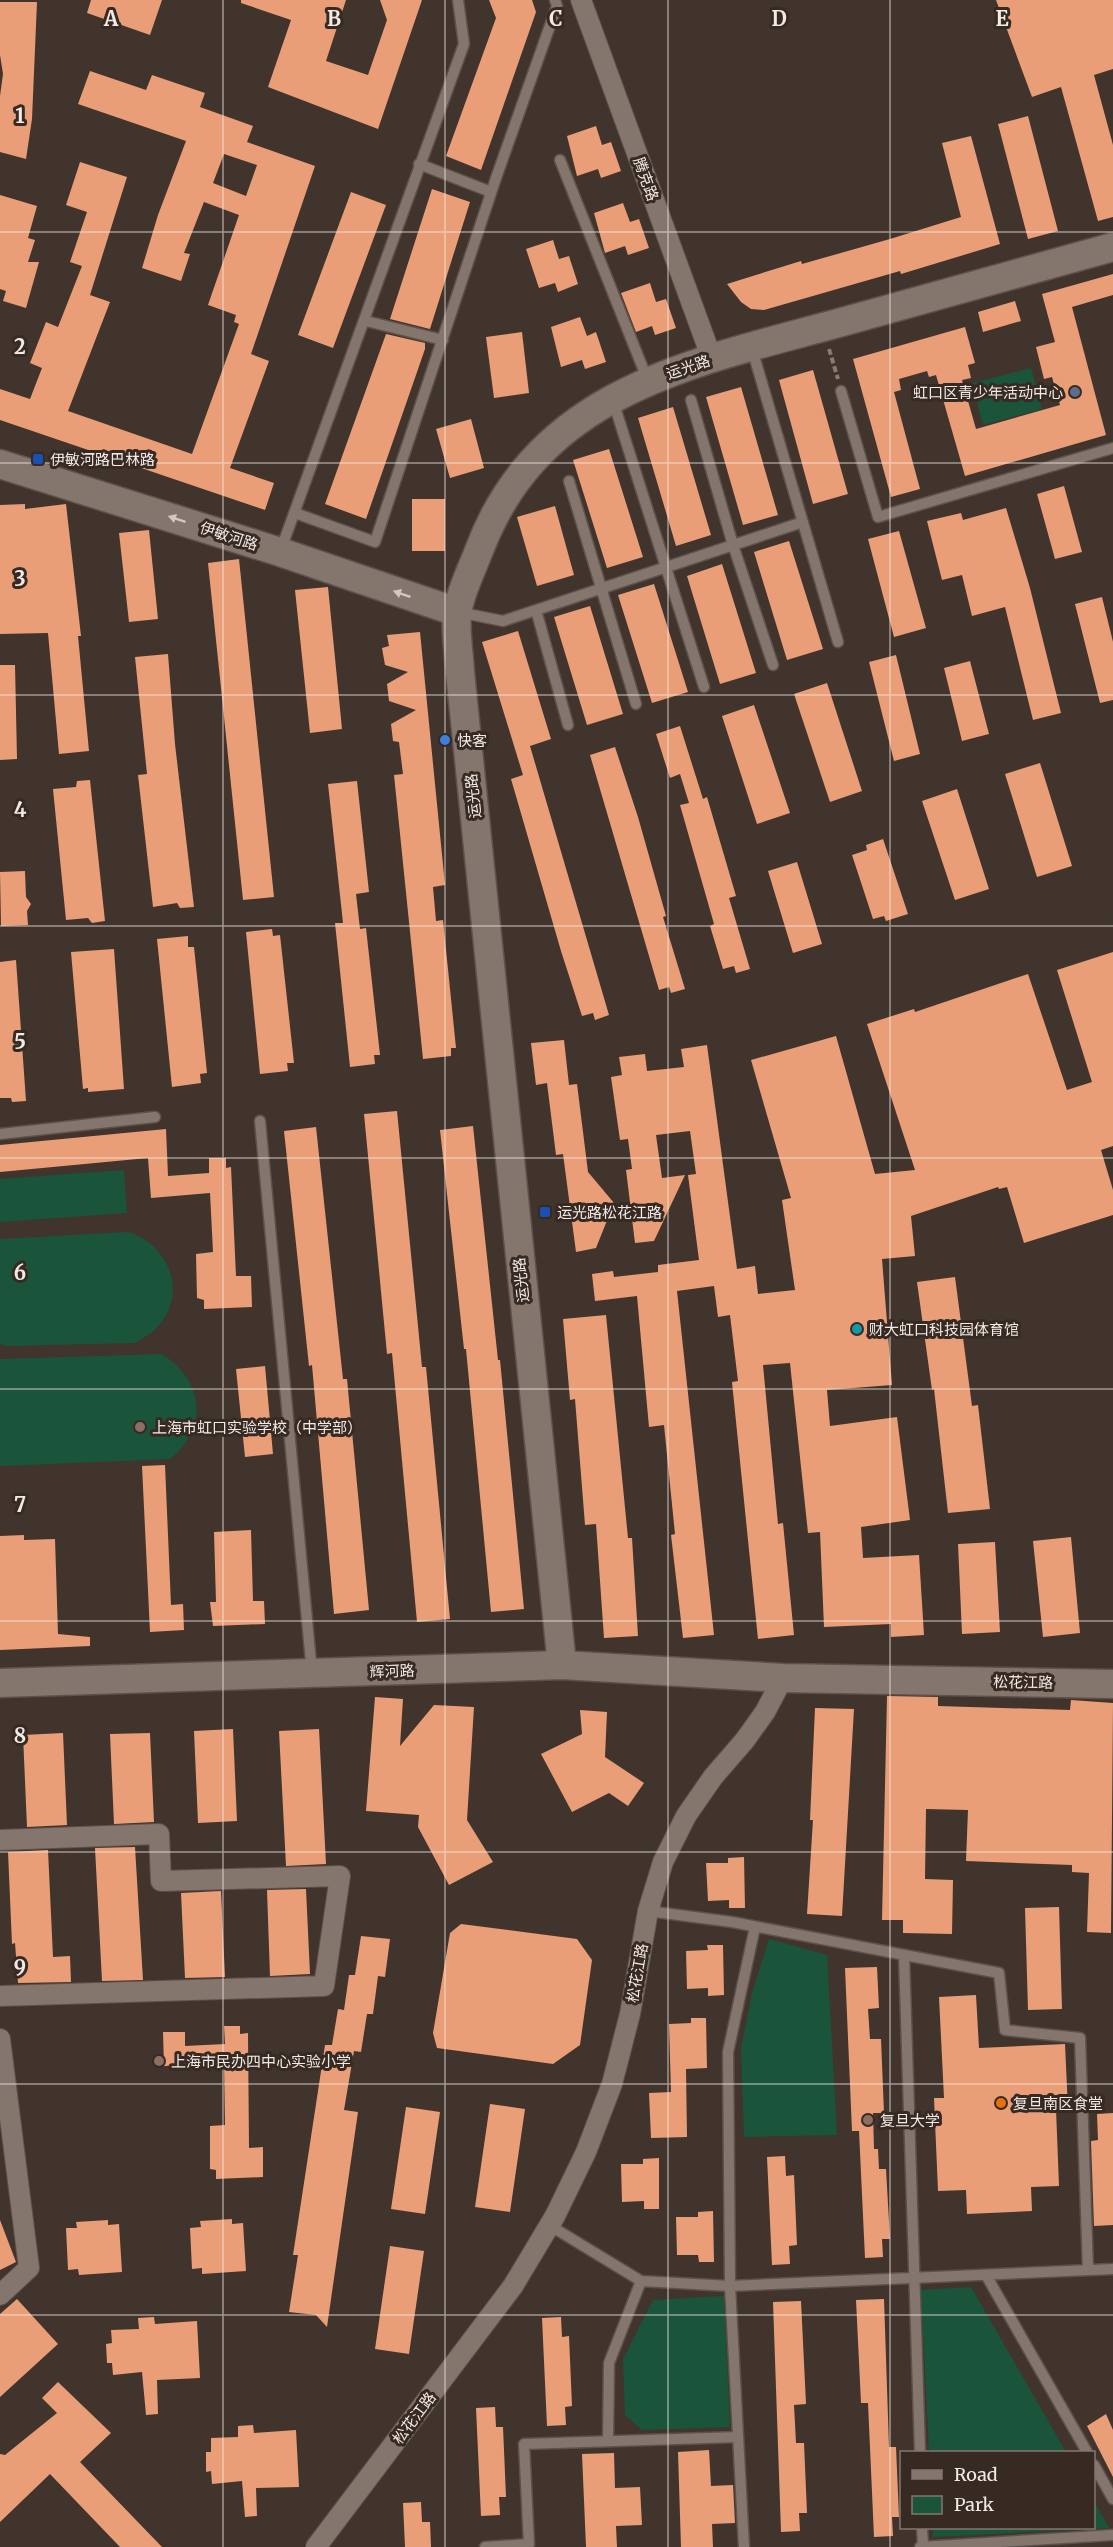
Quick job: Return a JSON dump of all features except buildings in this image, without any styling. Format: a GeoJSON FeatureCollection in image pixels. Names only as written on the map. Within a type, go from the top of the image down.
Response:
{"type":"FeatureCollection","features":[{"type":"Feature","properties":{"kind":"street","name":"腾克路"},"geometry":{"type":"LineString","coordinates":[[581,0],[712,359]]}},
{"type":"Feature","properties":{"kind":"street","name":"运光路"},"geometry":{"type":"LineString","coordinates":[[562,1665],[460,672],[457,612],[488,524],[513,483],[542,449],[586,412],[648,381],[751,347],[1113,247]]}},
{"type":"Feature","properties":{"kind":"street","name":"伊敏河路"},"geometry":{"type":"LineString","coordinates":[[0,464],[280,552],[457,612]]}},
{"type":"Feature","properties":{"kind":"street","name":"辉河路"},"geometry":{"type":"LineString","coordinates":[[0,1683],[562,1665],[783,1677]]}},
{"type":"Feature","properties":{"kind":"street","name":"松花江路"},"geometry":{"type":"LineString","coordinates":[[316,2547],[513,2286],[549,2225],[586,2152],[612,2084],[630,2014],[648,1911],[663,1862],[686,1816],[713,1777],[745,1740],[765,1712],[783,1677],[1113,1684]]}},
{"type":"Feature","properties":{"kind":"street"},"geometry":{"type":"LineString","coordinates":[[0,1840],[159,1834],[160,1881],[340,1876],[324,1986],[0,1996]]}},
{"type":"Feature","properties":{"kind":"street"},"geometry":{"type":"LineString","coordinates":[[0,2039],[29,2268],[0,2295]]}},
{"type":"Feature","properties":{"kind":"lane"},"geometry":{"type":"LineString","coordinates":[[280,552],[366,321],[419,164],[464,44],[458,0]]}},
{"type":"Feature","properties":{"kind":"lane"},"geometry":{"type":"LineString","coordinates":[[295,513],[375,542],[491,192],[557,6],[555,0]]}},
{"type":"Feature","properties":{"kind":"lane"},"geometry":{"type":"LineString","coordinates":[[560,160],[648,381]]}},
{"type":"Feature","properties":{"kind":"lane"},"geometry":{"type":"LineString","coordinates":[[419,164],[491,192]]}},
{"type":"Feature","properties":{"kind":"lane"},"geometry":{"type":"LineString","coordinates":[[366,321],[443,340]]}},
{"type":"Feature","properties":{"kind":"lane"},"geometry":{"type":"LineString","coordinates":[[751,347],[838,642]]}},
{"type":"Feature","properties":{"kind":"lane"},"geometry":{"type":"LineString","coordinates":[[841,391],[878,517],[1113,448]]}},
{"type":"Feature","properties":{"kind":"lane"},"geometry":{"type":"LineString","coordinates":[[613,398],[704,687]]}},
{"type":"Feature","properties":{"kind":"lane"},"geometry":{"type":"LineString","coordinates":[[691,400],[732,545],[773,665]]}},
{"type":"Feature","properties":{"kind":"lane"},"geometry":{"type":"LineString","coordinates":[[569,481],[636,704]]}},
{"type":"Feature","properties":{"kind":"lane"},"geometry":{"type":"LineString","coordinates":[[457,612],[503,621],[802,522]]}},
{"type":"Feature","properties":{"kind":"lane"},"geometry":{"type":"LineString","coordinates":[[536,610],[568,725]]}},
{"type":"Feature","properties":{"kind":"lane"},"geometry":{"type":"LineString","coordinates":[[0,1134],[155,1117]]}},
{"type":"Feature","properties":{"kind":"lane"},"geometry":{"type":"LineString","coordinates":[[261,1121],[312,1673]]}},
{"type":"Feature","properties":{"kind":"lane"},"geometry":{"type":"LineString","coordinates":[[648,1911],[755,1927],[999,1973],[1005,2030],[1080,2038],[1088,2270]]}},
{"type":"Feature","properties":{"kind":"lane"},"geometry":{"type":"LineString","coordinates":[[744,2547],[730,2286],[728,2052],[755,1927]]}},
{"type":"Feature","properties":{"kind":"lane"},"geometry":{"type":"LineString","coordinates":[[904,1956],[920,2451]]}},
{"type":"Feature","properties":{"kind":"lane"},"geometry":{"type":"LineString","coordinates":[[549,2225],[641,2281],[730,2286],[1113,2269]]}},
{"type":"Feature","properties":{"kind":"lane"},"geometry":{"type":"LineString","coordinates":[[986,2275],[1086,2451]]}},
{"type":"Feature","properties":{"kind":"lane"},"geometry":{"type":"LineString","coordinates":[[608,2441],[609,2363],[641,2281]]}},
{"type":"Feature","properties":{"kind":"lane"},"geometry":{"type":"LineString","coordinates":[[485,2547],[530,2546],[524,2444],[738,2437]]}},
{"type":"Feature","properties":{"kind":"lane"},"geometry":{"type":"LineString","coordinates":[[1095,2467],[1113,2499]]}},
{"type":"Feature","properties":{"kind":"lane"},"geometry":{"type":"LineString","coordinates":[[922,2529],[921,2546],[1113,2535]]}},
{"type":"Feature","properties":{"kind":"path"},"geometry":{"type":"LineString","coordinates":[[823,327],[841,391]]}},
{"type":"Feature","properties":{"kind":"green space"},"geometry":{"type":"Polygon","coordinates":[[[1031,368],[1042,409],[983,425],[972,383],[1031,368]]]}},
{"type":"Feature","properties":{"kind":"green space"},"geometry":{"type":"Polygon","coordinates":[[[124,1170],[127,1213],[0,1222],[0,1179],[124,1170]]]}},
{"type":"Feature","properties":{"kind":"green space"},"geometry":{"type":"Polygon","coordinates":[[[128,1232],[153,1246],[169,1269],[172,1296],[169,1310],[155,1329],[135,1343],[4,1346],[0,1343],[0,1239],[128,1232]]]}},
{"type":"Feature","properties":{"kind":"green space"},"geometry":{"type":"Polygon","coordinates":[[[162,1354],[186,1377],[193,1391],[196,1405],[196,1419],[191,1433],[183,1446],[170,1459],[0,1466],[0,1359],[162,1354]]]}},
{"type":"Feature","properties":{"kind":"green space"},"geometry":{"type":"Polygon","coordinates":[[[769,1939],[827,1955],[837,2135],[744,2137],[741,2048],[752,1993],[769,1939]]]}},
{"type":"Feature","properties":{"kind":"green space"},"geometry":{"type":"Polygon","coordinates":[[[971,2287],[1065,2451],[929,2451],[921,2290],[971,2287]]]}},
{"type":"Feature","properties":{"kind":"green space"},"geometry":{"type":"Polygon","coordinates":[[[724,2296],[730,2427],[642,2430],[625,2415],[623,2359],[653,2300],[724,2296]]]}},
{"type":"Feature","properties":{"kind":"green space"},"geometry":{"type":"Polygon","coordinates":[[[1095,2503],[1109,2528],[1095,2529],[1095,2503]]]}},
{"type":"Feature","properties":{"kind":"green space"},"geometry":{"type":"Polygon","coordinates":[[[933,2529],[1089,2529],[933,2537],[933,2529]]]}},
{"type":"Feature","properties":{"kind":"place","name":"虹口区青少年活动中心"},"geometry":{"type":"Point","coordinates":[1075,392]}},
{"type":"Feature","properties":{"kind":"place","name":"伊敏河路巴林路"},"geometry":{"type":"Point","coordinates":[38,459]}},
{"type":"Feature","properties":{"kind":"place","name":"快客"},"geometry":{"type":"Point","coordinates":[445,740]}},
{"type":"Feature","properties":{"kind":"place","name":"运光路松花江路"},"geometry":{"type":"Point","coordinates":[545,1212]}},
{"type":"Feature","properties":{"kind":"place","name":"财大虹口科技园体育馆"},"geometry":{"type":"Point","coordinates":[857,1329]}},
{"type":"Feature","properties":{"kind":"place","name":"上海市虹口实验学校（中学部）"},"geometry":{"type":"Point","coordinates":[140,1427]}},
{"type":"Feature","properties":{"kind":"place","name":"上海市民办四中心实验小学"},"geometry":{"type":"Point","coordinates":[159,2061]}},
{"type":"Feature","properties":{"kind":"place","name":"复旦南区食堂"},"geometry":{"type":"Point","coordinates":[1001,2103]}},
{"type":"Feature","properties":{"kind":"place","name":"复旦大学"},"geometry":{"type":"Point","coordinates":[868,2120]}}]}
